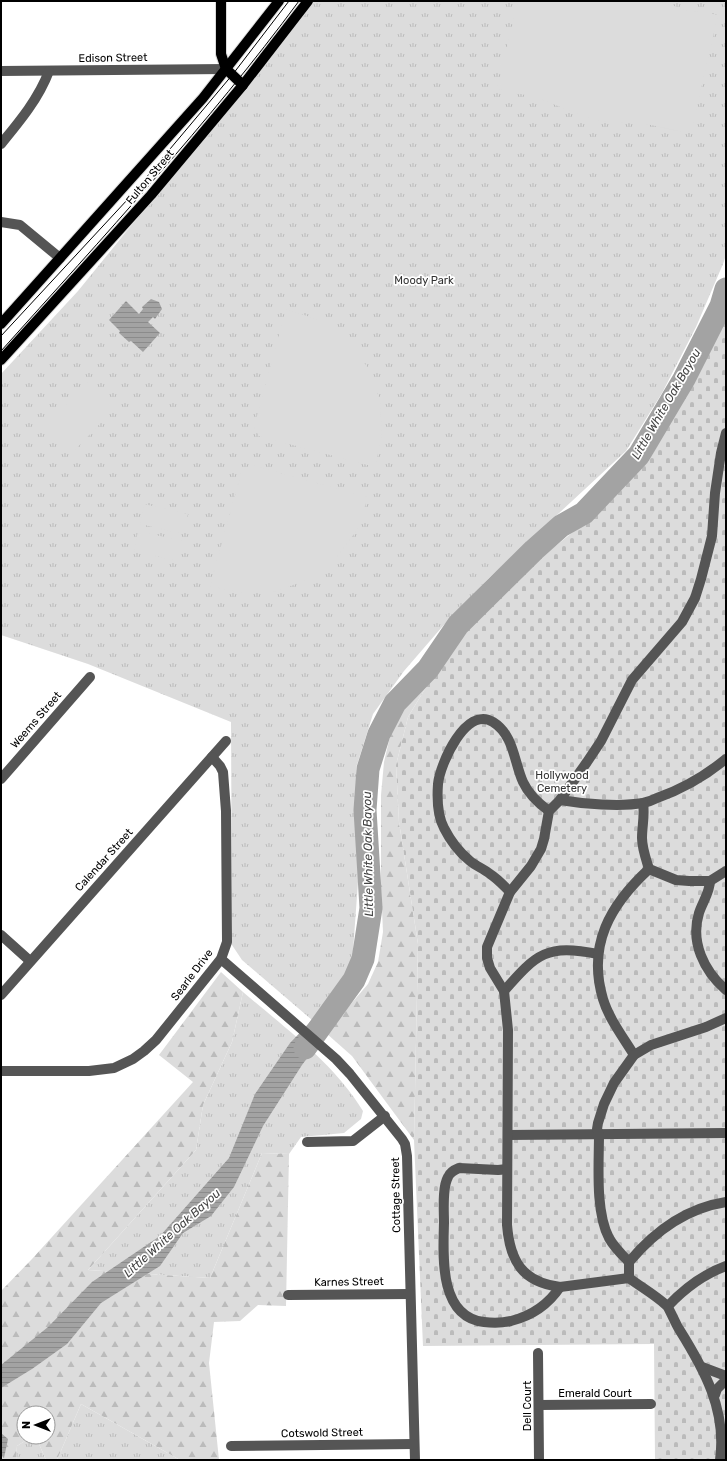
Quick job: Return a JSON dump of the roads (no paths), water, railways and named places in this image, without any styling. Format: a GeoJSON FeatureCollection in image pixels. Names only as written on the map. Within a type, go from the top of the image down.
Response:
{"type":"FeatureCollection","features":[{"type":"Feature","properties":{"kind":"main road"},"geometry":{"type":"LineString","coordinates":[[221,1],[221,54],[226,69],[243,85]]}},
{"type":"Feature","properties":{"kind":"main road","name":"Fulton Street"},"geometry":{"type":"LineString","coordinates":[[1,324],[203,98],[279,1]]}},
{"type":"Feature","properties":{"kind":"main road","name":"Fulton Street"},"geometry":{"type":"LineString","coordinates":[[1,360],[152,195],[243,85],[308,1]]}},
{"type":"Feature","properties":{"kind":"street","name":"Edison Street"},"geometry":{"type":"LineString","coordinates":[[1,71],[226,69]]}},
{"type":"Feature","properties":{"kind":"street"},"geometry":{"type":"LineString","coordinates":[[1,144],[32,104],[43,87],[49,71]]}},
{"type":"Feature","properties":{"kind":"street"},"geometry":{"type":"LineString","coordinates":[[1,222],[20,224],[60,258]]}},
{"type":"Feature","properties":{"kind":"street"},"geometry":{"type":"LineString","coordinates":[[720,1460],[722,1438],[721,1422],[715,1395],[702,1367],[671,1315],[668,1306],[629,1278],[560,1287],[552,1286],[534,1280],[519,1268],[514,1259],[508,1239],[507,1225],[508,1030],[504,991],[490,968],[487,958],[487,947],[510,892],[536,858],[544,839],[549,812],[560,800],[601,740],[632,680],[682,622],[695,598],[712,536],[716,487],[726,433]]}},
{"type":"Feature","properties":{"kind":"street","name":"Weems Street"},"geometry":{"type":"LineString","coordinates":[[1,779],[90,677]]}},
{"type":"Feature","properties":{"kind":"street"},"geometry":{"type":"LineString","coordinates":[[510,892],[492,874],[470,861],[456,847],[441,822],[437,798],[438,782],[446,757],[468,724],[475,720],[483,719],[492,721],[500,727],[512,747],[524,784],[532,797],[549,812]]}},
{"type":"Feature","properties":{"kind":"street","name":"Calendar Street"},"geometry":{"type":"LineString","coordinates":[[1,995],[226,741]]}},
{"type":"Feature","properties":{"kind":"street","name":"Searle Drive"},"geometry":{"type":"LineString","coordinates":[[1,1071],[89,1071],[114,1068],[124,1064],[144,1051],[156,1040],[221,959],[227,942],[226,812],[223,772],[212,757]]}},
{"type":"Feature","properties":{"kind":"street"},"geometry":{"type":"LineString","coordinates":[[560,800],[587,803],[643,803],[670,794],[688,785],[711,771],[726,759]]}},
{"type":"Feature","properties":{"kind":"street"},"geometry":{"type":"LineString","coordinates":[[643,803],[645,813],[642,840],[649,869]]}},
{"type":"Feature","properties":{"kind":"street"},"geometry":{"type":"LineString","coordinates":[[649,869],[676,880],[710,881],[726,870]]}},
{"type":"Feature","properties":{"kind":"street"},"geometry":{"type":"LineString","coordinates":[[634,1055],[612,1019],[603,1000],[598,973],[598,954],[604,930],[612,912],[622,897],[649,869]]}},
{"type":"Feature","properties":{"kind":"street"},"geometry":{"type":"LineString","coordinates":[[710,881],[710,886],[696,923],[697,943],[705,966],[726,990]]}},
{"type":"Feature","properties":{"kind":"street"},"geometry":{"type":"LineString","coordinates":[[1,935],[30,961]]}},
{"type":"Feature","properties":{"kind":"street"},"geometry":{"type":"LineString","coordinates":[[504,991],[532,961],[545,954],[559,950],[579,950],[598,954]]}},
{"type":"Feature","properties":{"kind":"street","name":"Cottage Street"},"geometry":{"type":"LineString","coordinates":[[221,959],[327,1050],[350,1074],[384,1116],[402,1139],[407,1150],[414,1460]]}},
{"type":"Feature","properties":{"kind":"street"},"geometry":{"type":"LineString","coordinates":[[629,1262],[615,1247],[609,1237],[603,1220],[599,1184],[599,1134],[597,1129],[604,1104],[614,1083],[634,1055],[652,1045],[706,1027],[726,1018]]}},
{"type":"Feature","properties":{"kind":"street"},"geometry":{"type":"LineString","coordinates":[[307,1142],[353,1140],[384,1116]]}},
{"type":"Feature","properties":{"kind":"street"},"geometry":{"type":"LineString","coordinates":[[508,1135],[726,1133]]}},
{"type":"Feature","properties":{"kind":"street"},"geometry":{"type":"LineString","coordinates":[[507,1169],[459,1168],[454,1170],[447,1178],[443,1254],[444,1270],[451,1296],[456,1306],[471,1319],[480,1322],[501,1323],[514,1321],[532,1314],[544,1306],[555,1295],[560,1287]]}},
{"type":"Feature","properties":{"kind":"street"},"geometry":{"type":"LineString","coordinates":[[629,1278],[629,1262],[645,1244],[663,1228],[686,1214],[705,1207],[726,1202]]}},
{"type":"Feature","properties":{"kind":"street"},"geometry":{"type":"LineString","coordinates":[[668,1306],[677,1296],[697,1281],[726,1266]]}},
{"type":"Feature","properties":{"kind":"street","name":"Karnes Street"},"geometry":{"type":"LineString","coordinates":[[288,1295],[410,1294]]}},
{"type":"Feature","properties":{"kind":"street","name":"Dell Court"},"geometry":{"type":"LineString","coordinates":[[538,1352],[539,1460]]}},
{"type":"Feature","properties":{"kind":"street"},"geometry":{"type":"LineString","coordinates":[[702,1367],[726,1376]]}},
{"type":"Feature","properties":{"kind":"street"},"geometry":{"type":"LineString","coordinates":[[715,1395],[717,1389],[726,1380]]}},
{"type":"Feature","properties":{"kind":"street","name":"Emerald Court"},"geometry":{"type":"LineString","coordinates":[[539,1405],[652,1404]]}},
{"type":"Feature","properties":{"kind":"street","name":"Cotswold Street"},"geometry":{"type":"LineString","coordinates":[[231,1446],[414,1444]]}},
{"type":"Feature","properties":{"kind":"water"},"geometry":{"type":"Polygon","coordinates":[[[151,299],[159,302],[162,309],[155,319],[153,317],[148,322],[160,333],[143,352],[119,333],[120,331],[109,320],[126,301],[139,314],[143,309],[142,307],[151,299]]]}},
{"type":"Feature","properties":{"kind":"water"},"geometry":{"type":"Polygon","coordinates":[[[316,1016],[330,1028],[302,1065],[263,1126],[234,1187],[211,1216],[183,1233],[160,1266],[101,1303],[67,1344],[32,1369],[1,1388],[1,1365],[48,1327],[92,1282],[160,1236],[229,1158],[255,1094],[290,1043],[316,1016]]]}},
{"type":"Feature","properties":{"kind":"water"},"geometry":{"type":"Polygon","coordinates":[[[1,1433],[8,1439],[4,1458],[1,1455],[1,1433]]]}},
{"type":"Feature","properties":{"kind":"waterway","name":"Little White Oak Bayou"},"geometry":{"type":"LineString","coordinates":[[305,1048],[354,980],[363,959],[371,908],[365,810],[368,769],[379,734],[395,703],[428,669],[458,625],[534,550],[561,526],[584,513],[639,455],[684,379],[721,306],[726,289]]}},
{"type":"Feature","properties":{"kind":"tram line"},"geometry":{"type":"LineString","coordinates":[[1,336],[128,199],[233,74],[289,1]]}},
{"type":"Feature","properties":{"kind":"tram line"},"geometry":{"type":"LineString","coordinates":[[1,351],[192,136],[299,1]]}},
{"type":"Feature","properties":{"kind":"park label","name":"Moody Park"},"geometry":{"type":"Point","coordinates":[424,280]}},
{"type":"Feature","properties":{"kind":"park label","name":"Hollywood Cemetery"},"geometry":{"type":"Point","coordinates":[562,781]}}]}
